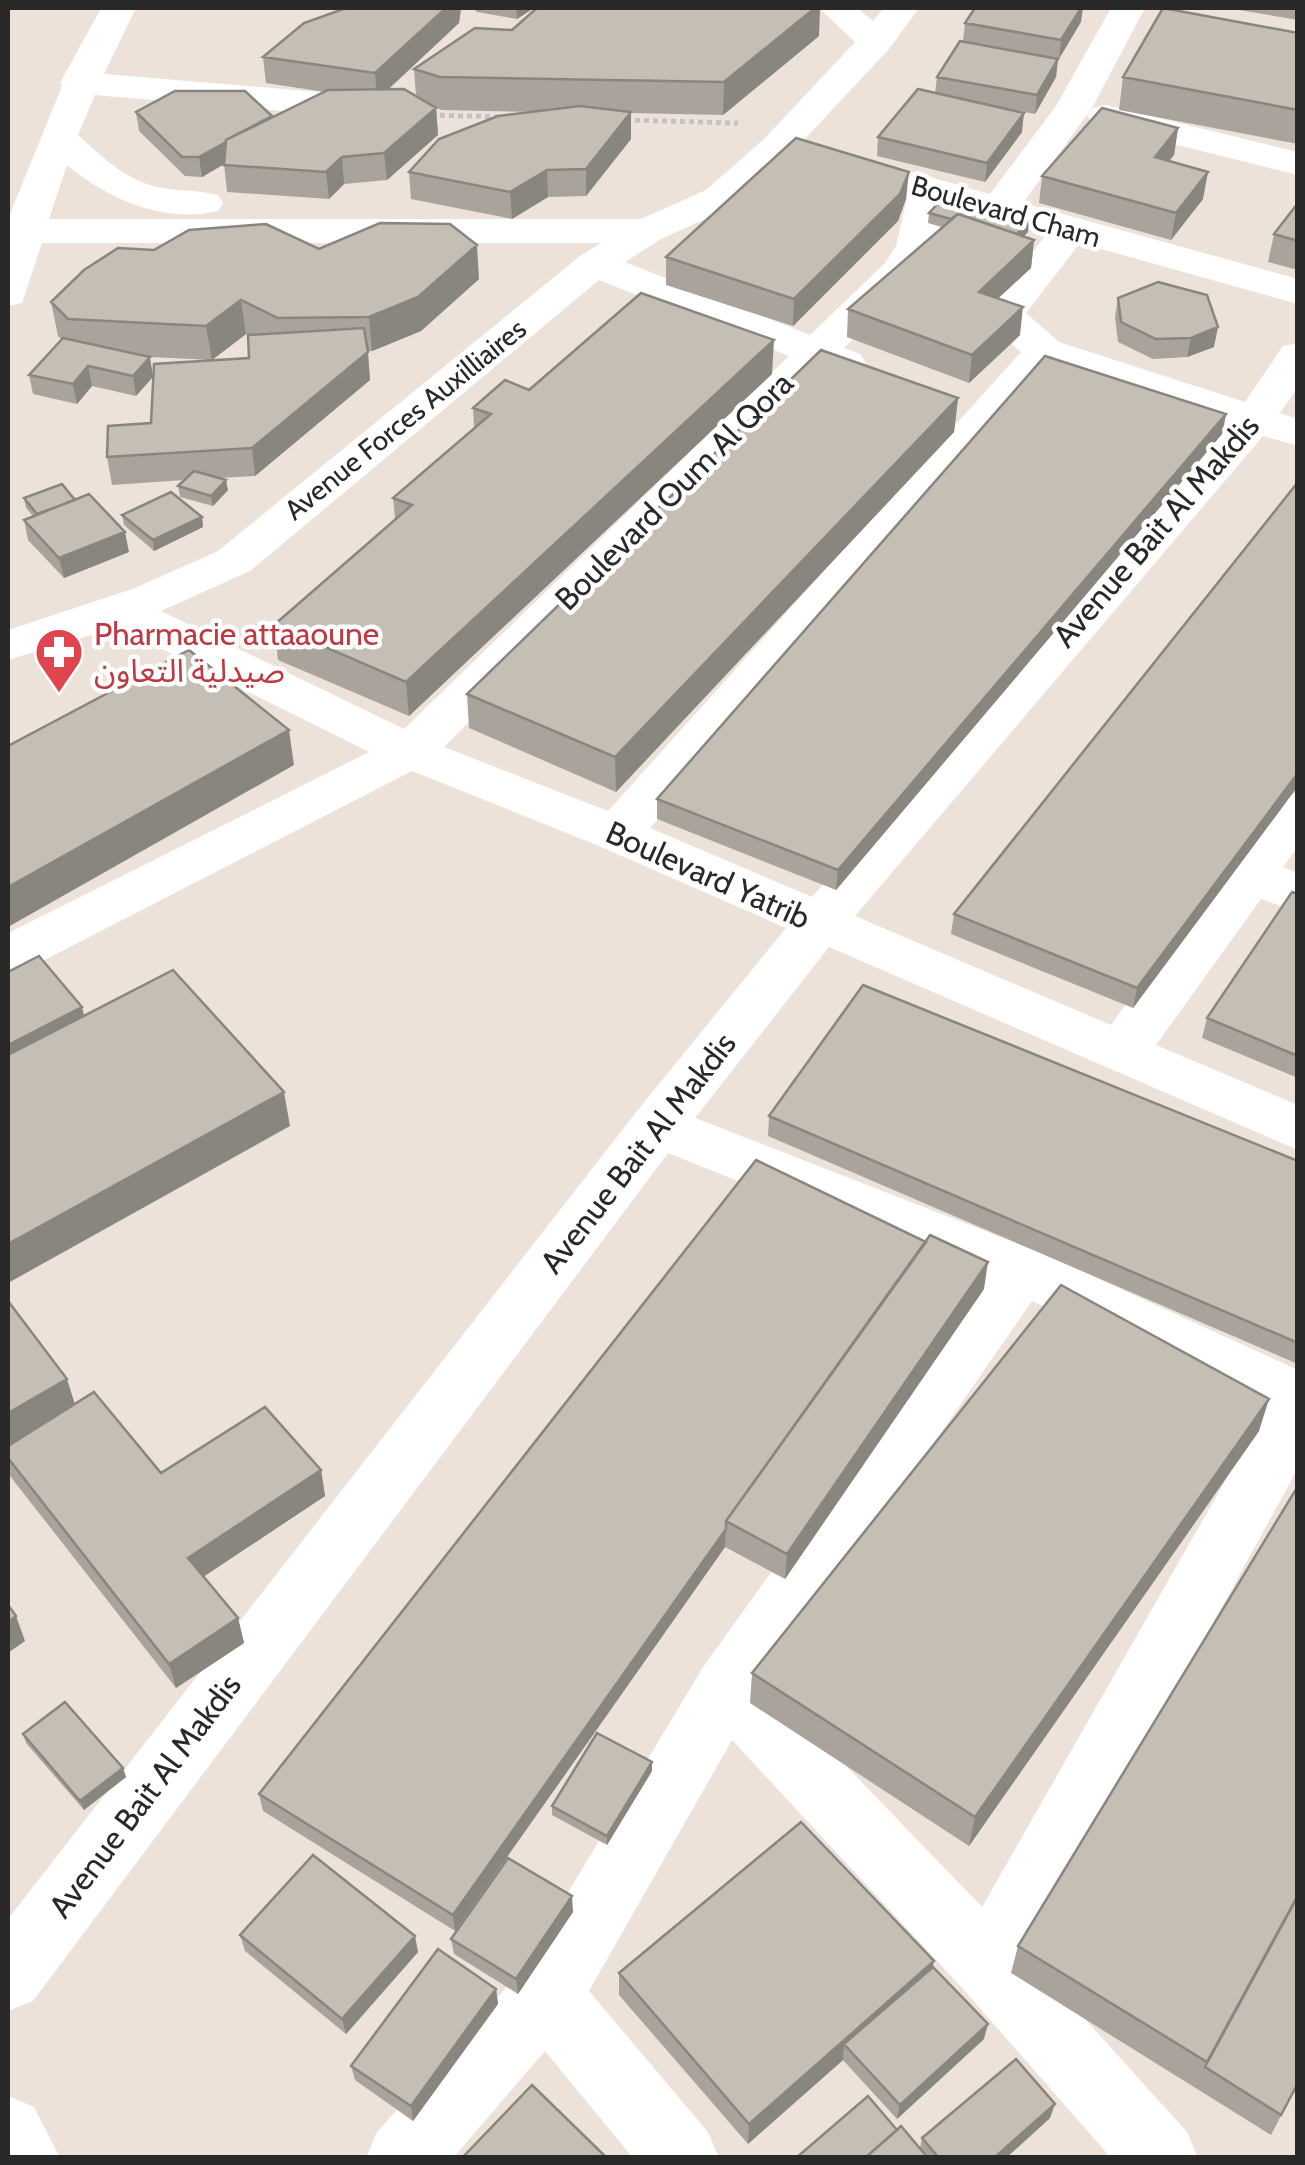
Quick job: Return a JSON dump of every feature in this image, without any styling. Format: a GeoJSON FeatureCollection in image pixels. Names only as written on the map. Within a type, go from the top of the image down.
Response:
{"type":"FeatureCollection","features":[{"type":"Feature","properties":{"kind":"street"},"geometry":{"type":"LineString","coordinates":[[8,294],[16,231],[78,83],[118,8]]}},
{"type":"Feature","properties":{"kind":"street"},"geometry":{"type":"LineString","coordinates":[[836,8],[876,41]]}},
{"type":"Feature","properties":{"kind":"street"},"geometry":{"type":"LineString","coordinates":[[788,136],[902,8]]}},
{"type":"Feature","properties":{"kind":"street"},"geometry":{"type":"LineString","coordinates":[[999,209],[1141,9]]}},
{"type":"Feature","properties":{"kind":"street"},"geometry":{"type":"LineString","coordinates":[[78,83],[403,104]]}},
{"type":"Feature","properties":{"kind":"street"},"geometry":{"type":"LineString","coordinates":[[1073,108],[1298,164]]}},
{"type":"Feature","properties":{"kind":"street","name":"Boulevard Cham"},"geometry":{"type":"LineString","coordinates":[[788,136],[928,189],[1298,292]]}},
{"type":"Feature","properties":{"kind":"street","name":"Avenue Forces Auxilliaires"},"geometry":{"type":"LineString","coordinates":[[8,646],[186,587],[234,561],[594,264],[647,231],[720,198],[788,136]]}},
{"type":"Feature","properties":{"kind":"street"},"geometry":{"type":"LineString","coordinates":[[58,137],[96,171],[153,201],[364,210],[398,231]]}},
{"type":"Feature","properties":{"kind":"street","name":"Boulevard Oum Al Qora"},"geometry":{"type":"LineString","coordinates":[[8,956],[410,752],[907,259],[916,246],[928,189]]}},
{"type":"Feature","properties":{"kind":"street"},"geometry":{"type":"LineString","coordinates":[[1071,229],[1005,312],[1012,324],[1044,351],[1276,426]]}},
{"type":"Feature","properties":{"kind":"street"},"geometry":{"type":"LineString","coordinates":[[16,231],[647,231]]}},
{"type":"Feature","properties":{"kind":"street"},"geometry":{"type":"LineString","coordinates":[[594,264],[884,378]]}},
{"type":"Feature","properties":{"kind":"street"},"geometry":{"type":"LineString","coordinates":[[617,834],[970,411],[1044,351]]}},
{"type":"Feature","properties":{"kind":"street","name":"Avenue Bait Al Makdis"},"geometry":{"type":"LineString","coordinates":[[8,1976],[657,1126],[818,923],[1276,426],[1298,355]]}},
{"type":"Feature","properties":{"kind":"street","name":"Boulevard Yatrib"},"geometry":{"type":"LineString","coordinates":[[122,611],[410,752],[617,834],[1298,1129]]}},
{"type":"Feature","properties":{"kind":"street"},"geometry":{"type":"LineString","coordinates":[[1121,1052],[1248,873],[1298,810]]}},
{"type":"Feature","properties":{"kind":"street"},"geometry":{"type":"LineString","coordinates":[[1248,873],[1298,894]]}},
{"type":"Feature","properties":{"kind":"street"},"geometry":{"type":"LineString","coordinates":[[657,1126],[1022,1270],[1298,1398]]}},
{"type":"Feature","properties":{"kind":"street"},"geometry":{"type":"LineString","coordinates":[[402,2158],[546,1996],[726,1688],[1022,1270]]}},
{"type":"Feature","properties":{"kind":"street"},"geometry":{"type":"LineString","coordinates":[[988,1964],[1298,1409]]}},
{"type":"Feature","properties":{"kind":"street"},"geometry":{"type":"LineString","coordinates":[[726,1688],[988,1964],[1161,2158]]}},
{"type":"Feature","properties":{"kind":"street"},"geometry":{"type":"LineString","coordinates":[[546,1996],[682,2158]]}},
{"type":"Feature","properties":{"kind":"street"},"geometry":{"type":"LineString","coordinates":[[8,2134],[24,2158]]}},
{"type":"Feature","properties":{"kind":"path"},"geometry":{"type":"LineString","coordinates":[[403,104],[440,116],[520,118]]}},
{"type":"Feature","properties":{"kind":"path"},"geometry":{"type":"LineString","coordinates":[[619,120],[788,136]]}},
{"type":"Feature","properties":{"kind":"building"},"geometry":{"type":"Polygon","coordinates":[[[346,8],[446,8],[375,73],[263,57],[304,23],[346,8]]]}},
{"type":"Feature","properties":{"kind":"building"},"geometry":{"type":"Polygon","coordinates":[[[537,8],[815,8],[724,82],[440,77],[414,69],[475,28],[512,30],[537,8]]]}},
{"type":"Feature","properties":{"kind":"building"},"geometry":{"type":"Polygon","coordinates":[[[975,8],[1081,8],[1061,40],[965,23],[975,8]]]}},
{"type":"Feature","properties":{"kind":"building"},"geometry":{"type":"Polygon","coordinates":[[[1163,8],[1298,33],[1298,110],[1123,77],[1163,8]]]}},
{"type":"Feature","properties":{"kind":"building"},"geometry":{"type":"Polygon","coordinates":[[[960,41],[1058,59],[1037,95],[937,77],[960,41]]]}},
{"type":"Feature","properties":{"kind":"building"},"geometry":{"type":"Polygon","coordinates":[[[404,89],[436,108],[384,153],[342,157],[326,172],[224,165],[226,140],[328,90],[404,89]]]}},
{"type":"Feature","properties":{"kind":"building"},"geometry":{"type":"Polygon","coordinates":[[[918,89],[1024,113],[987,163],[878,137],[918,89]]]}},
{"type":"Feature","properties":{"kind":"building"},"geometry":{"type":"Polygon","coordinates":[[[175,91],[245,91],[272,116],[199,157],[182,157],[136,112],[175,91]]]}},
{"type":"Feature","properties":{"kind":"building"},"geometry":{"type":"Polygon","coordinates":[[[580,106],[631,112],[586,169],[547,170],[510,192],[409,172],[439,139],[498,116],[580,106]]]}},
{"type":"Feature","properties":{"kind":"building"},"geometry":{"type":"Polygon","coordinates":[[[1102,108],[1178,128],[1155,157],[1208,172],[1176,213],[1042,176],[1102,108]]]}},
{"type":"Feature","properties":{"kind":"building"},"geometry":{"type":"Polygon","coordinates":[[[796,138],[909,172],[900,194],[794,299],[666,257],[796,138]]]}},
{"type":"Feature","properties":{"kind":"building"},"geometry":{"type":"Polygon","coordinates":[[[944,197],[1029,222],[1017,234],[958,214],[951,219],[929,213],[944,197]]]}},
{"type":"Feature","properties":{"kind":"building"},"geometry":{"type":"Polygon","coordinates":[[[1298,203],[1298,241],[1274,234],[1298,203]]]}},
{"type":"Feature","properties":{"kind":"building"},"geometry":{"type":"Polygon","coordinates":[[[958,214],[1034,240],[979,292],[1023,307],[972,355],[848,309],[958,214]]]}},
{"type":"Feature","properties":{"kind":"building"},"geometry":{"type":"Polygon","coordinates":[[[380,223],[450,224],[477,245],[418,297],[369,317],[278,318],[241,300],[206,326],[68,319],[51,302],[84,270],[118,248],[154,250],[189,230],[266,224],[319,249],[380,223]]]}},
{"type":"Feature","properties":{"kind":"building"},"geometry":{"type":"Polygon","coordinates":[[[1158,282],[1207,295],[1218,327],[1191,338],[1156,339],[1121,322],[1118,298],[1158,282]]]}},
{"type":"Feature","properties":{"kind":"building"},"geometry":{"type":"Polygon","coordinates":[[[641,293],[774,340],[406,682],[274,625],[412,505],[393,498],[491,414],[473,408],[505,380],[529,390],[641,293]]]}},
{"type":"Feature","properties":{"kind":"building"},"geometry":{"type":"Polygon","coordinates":[[[364,328],[368,352],[252,448],[107,457],[108,426],[151,423],[154,364],[249,358],[248,335],[364,328]]]}},
{"type":"Feature","properties":{"kind":"building"},"geometry":{"type":"Polygon","coordinates":[[[63,338],[150,357],[133,376],[88,366],[73,384],[29,375],[63,338]]]}},
{"type":"Feature","properties":{"kind":"building"},"geometry":{"type":"Polygon","coordinates":[[[821,350],[958,398],[615,757],[467,694],[821,350]]]}},
{"type":"Feature","properties":{"kind":"building"},"geometry":{"type":"Polygon","coordinates":[[[1045,356],[1226,414],[838,870],[657,799],[1045,356]]]}},
{"type":"Feature","properties":{"kind":"building"},"geometry":{"type":"Polygon","coordinates":[[[194,471],[226,480],[211,496],[178,486],[194,471]]]}},
{"type":"Feature","properties":{"kind":"building"},"geometry":{"type":"Polygon","coordinates":[[[1298,482],[1298,773],[1137,988],[954,914],[1298,482]]]}},
{"type":"Feature","properties":{"kind":"building"},"geometry":{"type":"Polygon","coordinates":[[[62,484],[75,500],[37,514],[24,498],[62,484]]]}},
{"type":"Feature","properties":{"kind":"building"},"geometry":{"type":"Polygon","coordinates":[[[171,492],[202,517],[153,540],[122,515],[171,492]]]}},
{"type":"Feature","properties":{"kind":"building"},"geometry":{"type":"Polygon","coordinates":[[[89,494],[125,532],[59,558],[24,520],[89,494]]]}},
{"type":"Feature","properties":{"kind":"building"},"geometry":{"type":"Polygon","coordinates":[[[189,650],[289,730],[8,887],[8,746],[189,650]]]}},
{"type":"Feature","properties":{"kind":"building"},"geometry":{"type":"Polygon","coordinates":[[[1292,892],[1298,894],[1298,1056],[1207,1018],[1292,892]]]}},
{"type":"Feature","properties":{"kind":"building"},"geometry":{"type":"Polygon","coordinates":[[[39,956],[82,1007],[8,1045],[8,972],[39,956]]]}},
{"type":"Feature","properties":{"kind":"building"},"geometry":{"type":"Polygon","coordinates":[[[173,970],[284,1092],[8,1244],[8,1055],[173,970]]]}},
{"type":"Feature","properties":{"kind":"building"},"geometry":{"type":"Polygon","coordinates":[[[863,985],[1298,1161],[1298,1343],[769,1116],[863,985]]]}},
{"type":"Feature","properties":{"kind":"building"},"geometry":{"type":"Polygon","coordinates":[[[756,1160],[926,1242],[726,1521],[726,1529],[453,1915],[259,1794],[756,1160]]]}},
{"type":"Feature","properties":{"kind":"building"},"geometry":{"type":"Polygon","coordinates":[[[930,1235],[988,1262],[787,1554],[726,1521],[930,1235]]]}},
{"type":"Feature","properties":{"kind":"building"},"geometry":{"type":"Polygon","coordinates":[[[1061,1285],[1269,1399],[975,1817],[752,1673],[1061,1285]]]}},
{"type":"Feature","properties":{"kind":"building"},"geometry":{"type":"Polygon","coordinates":[[[8,1301],[67,1379],[8,1413],[8,1301]]]}},
{"type":"Feature","properties":{"kind":"building"},"geometry":{"type":"Polygon","coordinates":[[[94,1392],[161,1473],[265,1407],[321,1470],[188,1558],[238,1618],[169,1664],[8,1458],[8,1446],[94,1392]]]}},
{"type":"Feature","properties":{"kind":"building"},"geometry":{"type":"Polygon","coordinates":[[[1298,1486],[1298,1895],[1207,2062],[1018,1946],[1298,1486]]]}},
{"type":"Feature","properties":{"kind":"building"},"geometry":{"type":"Polygon","coordinates":[[[8,1605],[16,1616],[8,1622],[8,1605]]]}},
{"type":"Feature","properties":{"kind":"building"},"geometry":{"type":"Polygon","coordinates":[[[65,1702],[123,1768],[80,1801],[23,1734],[65,1702]]]}},
{"type":"Feature","properties":{"kind":"building"},"geometry":{"type":"Polygon","coordinates":[[[597,1733],[652,1762],[607,1836],[552,1806],[597,1733]]]}},
{"type":"Feature","properties":{"kind":"building"},"geometry":{"type":"Polygon","coordinates":[[[801,1822],[934,1961],[749,2124],[619,1973],[801,1822]]]}},
{"type":"Feature","properties":{"kind":"building"},"geometry":{"type":"Polygon","coordinates":[[[313,1855],[415,1936],[342,2019],[240,1935],[313,1855]]]}},
{"type":"Feature","properties":{"kind":"building"},"geometry":{"type":"Polygon","coordinates":[[[508,1858],[572,1896],[516,1979],[451,1939],[508,1858]]]}},
{"type":"Feature","properties":{"kind":"building"},"geometry":{"type":"Polygon","coordinates":[[[1298,1896],[1298,2083],[1281,2115],[1205,2067],[1298,1896]]]}},
{"type":"Feature","properties":{"kind":"building"},"geometry":{"type":"Polygon","coordinates":[[[438,1949],[496,1989],[411,2106],[351,2066],[438,1949]]]}},
{"type":"Feature","properties":{"kind":"building"},"geometry":{"type":"Polygon","coordinates":[[[933,1967],[988,2024],[900,2105],[844,2044],[933,1967]]]}},
{"type":"Feature","properties":{"kind":"building"},"geometry":{"type":"Polygon","coordinates":[[[1016,2059],[1055,2104],[994,2158],[939,2158],[922,2138],[1016,2059]]]}},
{"type":"Feature","properties":{"kind":"building"},"geometry":{"type":"Polygon","coordinates":[[[532,2085],[607,2158],[462,2158],[532,2085]]]}},
{"type":"Feature","properties":{"kind":"building"},"geometry":{"type":"Polygon","coordinates":[[[868,2096],[897,2130],[865,2158],[796,2158],[868,2096]]]}},
{"type":"Feature","properties":{"kind":"building"},"geometry":{"type":"Polygon","coordinates":[[[901,2126],[928,2158],[865,2158],[901,2126]]]}},
{"type":"Feature","properties":{"kind":"place","name":"Pharmacie attaaoune صيدلية التعاون"},"geometry":{"type":"Point","coordinates":[59,694]}}]}
